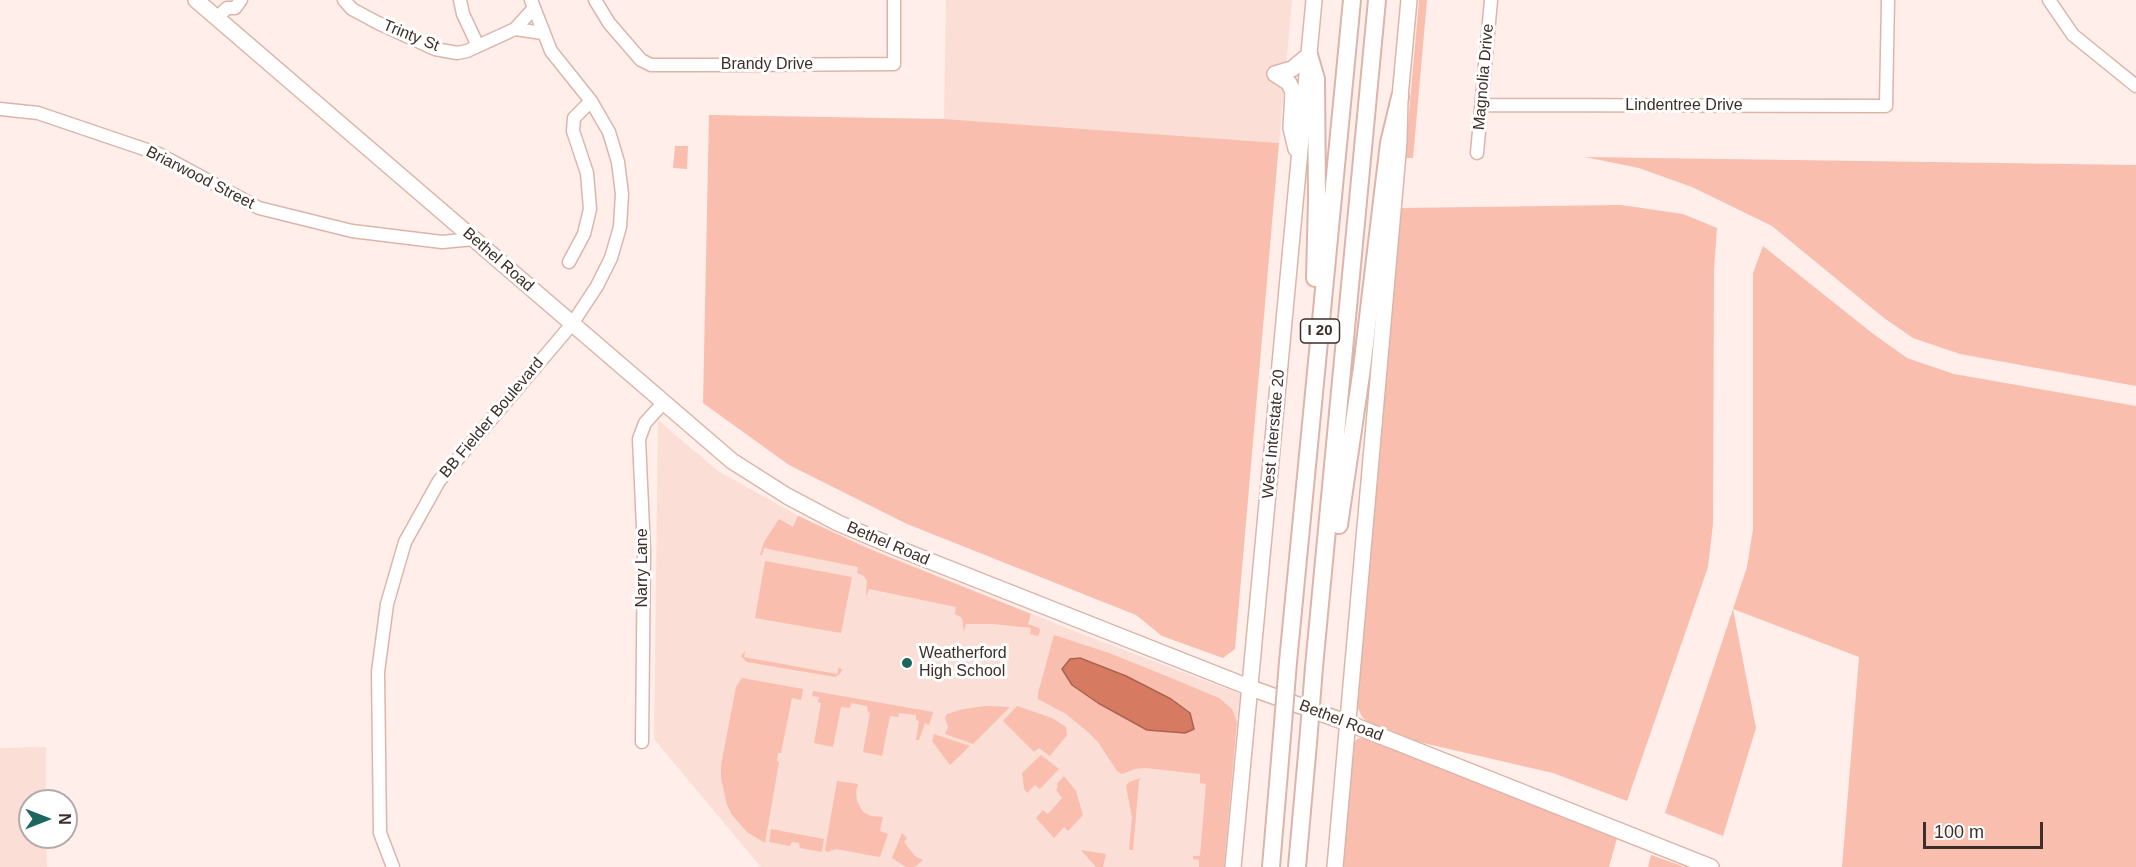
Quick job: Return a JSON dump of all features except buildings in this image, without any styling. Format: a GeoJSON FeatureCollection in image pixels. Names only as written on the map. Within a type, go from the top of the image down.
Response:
{"type":"FeatureCollection","features":[{"type":"Feature","properties":{"kind":"highway","name":"I 20"},"geometry":{"type":"LineString","coordinates":[[1271,867],[1288,662],[1352,0]]}},
{"type":"Feature","properties":{"kind":"highway","name":"I 20"},"geometry":{"type":"LineString","coordinates":[[1297,867],[1377,0]]}},
{"type":"Feature","properties":{"kind":"highway"},"geometry":{"type":"LineString","coordinates":[[1309,55],[1316,79],[1317,200],[1311,338],[1317,363]]}},
{"type":"Feature","properties":{"kind":"highway"},"geometry":{"type":"LineString","coordinates":[[1324,574],[1334,549],[1347,477],[1389,142],[1400,97]]}},
{"type":"Feature","properties":{"kind":"main road","name":"Bethel Road"},"geometry":{"type":"LineString","coordinates":[[196,0],[224,9],[474,239],[572,324],[732,461],[787,496],[838,523],[908,553],[1251,688],[1348,723],[1711,867]]}},
{"type":"Feature","properties":{"kind":"main road","name":"West Interstate 20"},"geometry":{"type":"LineString","coordinates":[[1233,867],[1314,0]]}},
{"type":"Feature","properties":{"kind":"main road"},"geometry":{"type":"LineString","coordinates":[[1335,867],[1399,142],[1400,97],[1409,0]]}},
{"type":"Feature","properties":{"kind":"main road"},"geometry":{"type":"LineString","coordinates":[[1299,161],[1291,128],[1293,92],[1289,83],[1275,74],[1292,69],[1309,55]]}},
{"type":"Feature","properties":{"kind":"street"},"geometry":{"type":"LineString","coordinates":[[224,9],[235,8],[241,0]]}},
{"type":"Feature","properties":{"kind":"street","name":"Trinty St"},"geometry":{"type":"LineString","coordinates":[[344,0],[352,9],[378,24],[435,49],[457,52],[478,46],[515,29],[532,4]]}},
{"type":"Feature","properties":{"kind":"street"},"geometry":{"type":"LineString","coordinates":[[460,0],[463,14],[478,46]]}},
{"type":"Feature","properties":{"kind":"street","name":"Brandy Drive"},"geometry":{"type":"LineString","coordinates":[[595,0],[609,23],[641,60],[651,64],[894,64],[894,0]]}},
{"type":"Feature","properties":{"kind":"street","name":"Magnolia Drive"},"geometry":{"type":"LineString","coordinates":[[1477,153],[1491,0]]}},
{"type":"Feature","properties":{"kind":"street","name":"Lindentree Drive"},"geometry":{"type":"LineString","coordinates":[[1482,105],[1886,106],[1888,0]]}},
{"type":"Feature","properties":{"kind":"street"},"geometry":{"type":"LineString","coordinates":[[2049,0],[2073,35],[2136,86]]}},
{"type":"Feature","properties":{"kind":"street","name":"BB Fielder Boulevard"},"geometry":{"type":"LineString","coordinates":[[393,867],[380,833],[378,672],[387,604],[405,542],[439,481],[572,324],[597,286],[611,258],[620,227],[622,194],[618,162],[609,132],[591,101],[551,51],[532,4]]}},
{"type":"Feature","properties":{"kind":"street"},"geometry":{"type":"LineString","coordinates":[[515,29],[543,33]]}},
{"type":"Feature","properties":{"kind":"street"},"geometry":{"type":"LineString","coordinates":[[569,262],[584,234],[590,209],[587,173],[573,131],[574,118],[591,101]]}},
{"type":"Feature","properties":{"kind":"street","name":"Briarwood Street"},"geometry":{"type":"LineString","coordinates":[[0,109],[38,114],[159,154],[259,208],[352,231],[442,242],[474,239]]}},
{"type":"Feature","properties":{"kind":"street","name":"Narry Lane"},"geometry":{"type":"LineString","coordinates":[[642,742],[644,550],[639,439],[645,423],[664,402]]}},
{"type":"Feature","properties":{"kind":"shaded area"},"geometry":{"type":"Polygon","coordinates":[[[946,0],[1292,0],[1279,143],[944,119],[946,0]]]}},
{"type":"Feature","properties":{"kind":"shaded area"},"geometry":{"type":"Polygon","coordinates":[[[1419,0],[1427,0],[1413,158],[1405,158],[1419,0]]]}},
{"type":"Feature","properties":{"kind":"shaded area"},"geometry":{"type":"Polygon","coordinates":[[[709,115],[944,119],[1279,143],[1235,649],[1223,658],[1162,636],[1136,615],[907,524],[789,465],[703,403],[709,115]]]}},
{"type":"Feature","properties":{"kind":"shaded area"},"geometry":{"type":"Polygon","coordinates":[[[675,146],[688,146],[687,169],[673,168],[675,146]]]}},
{"type":"Feature","properties":{"kind":"shaded area"},"geometry":{"type":"Polygon","coordinates":[[[1585,157],[2136,165],[2136,386],[1960,354],[1913,338],[1884,318],[1772,226],[1692,187],[1639,168],[1585,157]]]}},
{"type":"Feature","properties":{"kind":"shaded area"},"geometry":{"type":"Polygon","coordinates":[[[1621,205],[1683,214],[1717,228],[1714,270],[1713,524],[1708,567],[1627,801],[1553,773],[1406,739],[1371,725],[1362,717],[1356,704],[1401,208],[1621,205]]]}},
{"type":"Feature","properties":{"kind":"shaded area"},"geometry":{"type":"Polygon","coordinates":[[[1763,246],[1907,358],[1954,374],[2136,406],[2136,867],[1842,867],[1859,657],[1733,609],[1747,567],[1753,529],[1753,273],[1763,246]]]}},
{"type":"Feature","properties":{"kind":"shaded area","name":"Weatherford High School"},"geometry":{"type":"Polygon","coordinates":[[[658,420],[718,471],[797,515],[879,552],[1079,633],[1240,694],[1222,867],[761,867],[654,739],[658,420]]]}},
{"type":"Feature","properties":{"kind":"shaded area"},"geometry":{"type":"Polygon","coordinates":[[[798,516],[869,549],[1031,614],[1028,624],[1039,628],[1040,632],[1038,636],[1030,634],[1031,628],[966,624],[964,632],[962,618],[955,614],[956,607],[869,589],[866,597],[867,581],[864,576],[857,573],[858,567],[764,548],[760,555],[764,542],[779,519],[793,527],[798,516]]]}},
{"type":"Feature","properties":{"kind":"shaded area"},"geometry":{"type":"Polygon","coordinates":[[[765,561],[852,577],[841,633],[755,618],[765,561]]]}},
{"type":"Feature","properties":{"kind":"shaded area"},"geometry":{"type":"Polygon","coordinates":[[[1733,609],[1756,728],[1723,836],[1665,813],[1733,609]]]}},
{"type":"Feature","properties":{"kind":"shaded area"},"geometry":{"type":"Polygon","coordinates":[[[1054,635],[1109,653],[1181,682],[1219,698],[1232,709],[1237,722],[1224,867],[1199,867],[1199,860],[1193,859],[1193,856],[1200,856],[1206,784],[1200,783],[1200,774],[1145,768],[1122,774],[1117,771],[1098,742],[1088,732],[1066,714],[1038,699],[1054,635]]]}},
{"type":"Feature","properties":{"kind":"shaded area"},"geometry":{"type":"Polygon","coordinates":[[[745,651],[744,657],[837,674],[839,667],[842,670],[835,677],[747,662],[741,656],[745,651]]]}},
{"type":"Feature","properties":{"kind":"shaded area"},"geometry":{"type":"Polygon","coordinates":[[[1080,658],[1126,676],[1171,699],[1190,713],[1194,729],[1185,733],[1147,730],[1098,703],[1072,685],[1062,669],[1070,659],[1080,658]]]}},
{"type":"Feature","properties":{"kind":"shaded area"},"geometry":{"type":"Polygon","coordinates":[[[742,678],[803,689],[801,700],[792,698],[781,753],[778,753],[777,761],[779,762],[765,843],[747,832],[732,815],[727,805],[721,778],[721,765],[736,687],[742,678]]]}},
{"type":"Feature","properties":{"kind":"shaded area"},"geometry":{"type":"Polygon","coordinates":[[[813,691],[933,712],[929,725],[925,723],[919,740],[916,740],[919,721],[916,720],[916,715],[899,713],[898,717],[890,716],[882,756],[863,752],[870,713],[867,706],[851,703],[850,708],[841,707],[833,747],[814,743],[821,703],[818,702],[819,697],[812,696],[813,691]]]}},
{"type":"Feature","properties":{"kind":"shaded area"},"geometry":{"type":"Polygon","coordinates":[[[985,706],[1010,707],[973,744],[945,734],[948,727],[945,718],[947,714],[985,706]]]}},
{"type":"Feature","properties":{"kind":"shaded area"},"geometry":{"type":"Polygon","coordinates":[[[1017,706],[1052,718],[1066,727],[1067,735],[1050,756],[1039,748],[1034,752],[1003,721],[1017,706]]]}},
{"type":"Feature","properties":{"kind":"shaded area"},"geometry":{"type":"Polygon","coordinates":[[[934,734],[970,746],[950,765],[932,741],[934,734]]]}},
{"type":"Feature","properties":{"kind":"shaded area"},"geometry":{"type":"Polygon","coordinates":[[[1359,738],[1617,838],[1609,867],[1341,867],[1352,743],[1359,738]]]}},
{"type":"Feature","properties":{"kind":"shaded area"},"geometry":{"type":"Polygon","coordinates":[[[46,747],[46,789],[18,789],[18,849],[46,849],[47,867],[0,867],[0,748],[46,747]]]}},
{"type":"Feature","properties":{"kind":"shaded area"},"geometry":{"type":"Polygon","coordinates":[[[1041,755],[1059,769],[1040,789],[1035,785],[1027,793],[1024,789],[1022,773],[1041,755]]]}},
{"type":"Feature","properties":{"kind":"shaded area"},"geometry":{"type":"Polygon","coordinates":[[[1064,776],[1076,791],[1083,815],[1068,831],[1064,827],[1054,838],[1036,818],[1043,810],[1048,814],[1062,798],[1056,790],[1057,784],[1064,776]]]}},
{"type":"Feature","properties":{"kind":"shaded area"},"geometry":{"type":"Polygon","coordinates":[[[1141,778],[1133,850],[1129,850],[1132,817],[1126,786],[1129,782],[1141,778]]]}},
{"type":"Feature","properties":{"kind":"shaded area"},"geometry":{"type":"Polygon","coordinates":[[[837,781],[858,784],[857,801],[863,812],[871,816],[883,817],[880,831],[888,834],[880,857],[836,849],[827,852],[825,850],[837,781]]]}},
{"type":"Feature","properties":{"kind":"shaded area"},"geometry":{"type":"Polygon","coordinates":[[[771,829],[824,839],[822,852],[800,848],[799,843],[792,842],[790,846],[769,842],[771,829]]]}},
{"type":"Feature","properties":{"kind":"shaded area"},"geometry":{"type":"Polygon","coordinates":[[[902,833],[907,838],[904,842],[915,856],[923,860],[915,867],[906,867],[892,858],[902,833]]]}},
{"type":"Feature","properties":{"kind":"shaded area"},"geometry":{"type":"Polygon","coordinates":[[[1081,850],[1106,854],[1103,867],[1096,867],[1081,850]]]}},
{"type":"Feature","properties":{"kind":"shaded area"},"geometry":{"type":"Polygon","coordinates":[[[1651,855],[1685,867],[1648,867],[1651,855]]]}},
{"type":"Feature","properties":{"kind":"place","name":"Weatherford High School"},"geometry":{"type":"Point","coordinates":[907,663]}}]}
